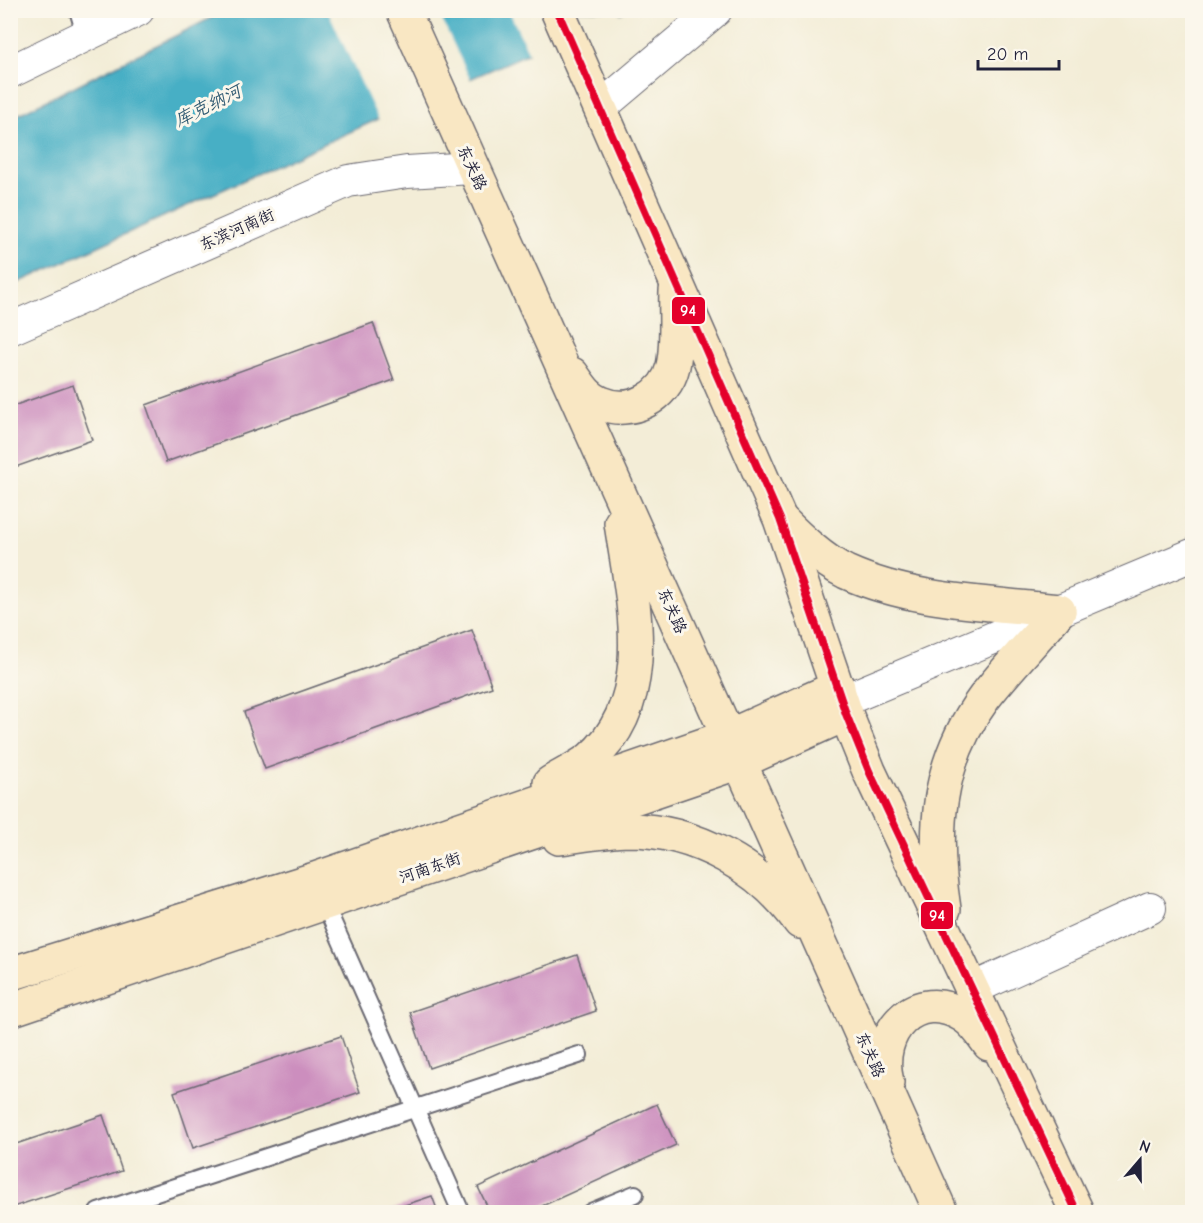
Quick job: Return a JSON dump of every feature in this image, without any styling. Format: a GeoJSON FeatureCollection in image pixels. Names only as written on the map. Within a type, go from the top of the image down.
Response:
{"type":"FeatureCollection","features":[{"type":"Feature","properties":{"kind":"main road","name":"东关路"},"geometry":{"type":"LineString","coordinates":[[403,10],[941,1212]]}},
{"type":"Feature","properties":{"kind":"main road"},"geometry":{"type":"LineString","coordinates":[[557,10],[780,519],[842,701],[869,771],[1077,1212]]}},
{"type":"Feature","properties":{"kind":"main road"},"geometry":{"type":"LineString","coordinates":[[555,351],[587,394],[601,404],[616,407],[633,406],[648,400],[660,391],[669,379],[674,365],[676,281]]}},
{"type":"Feature","properties":{"kind":"main road"},"geometry":{"type":"LineString","coordinates":[[497,830],[590,759],[610,735],[628,702],[635,671],[637,629],[614,482]]}},
{"type":"Feature","properties":{"kind":"main road"},"geometry":{"type":"LineString","coordinates":[[780,519],[807,545],[845,571],[884,585],[944,599],[1059,611]]}},
{"type":"Feature","properties":{"kind":"main road"},"geometry":{"type":"LineString","coordinates":[[950,943],[939,875],[936,829],[944,784],[958,745],[983,699],[1059,611]]}},
{"type":"Feature","properties":{"kind":"main road","name":"河南东街"},"geometry":{"type":"LineString","coordinates":[[10,1010],[320,891],[734,749],[842,701]]}},
{"type":"Feature","properties":{"kind":"main road"},"geometry":{"type":"LineString","coordinates":[[497,830],[629,830],[676,836],[717,851],[752,872],[783,898],[831,966]]}},
{"type":"Feature","properties":{"kind":"main road","name":"河南东街"},"geometry":{"type":"LineString","coordinates":[[10,974],[320,891]]}},
{"type":"Feature","properties":{"kind":"main road"},"geometry":{"type":"LineString","coordinates":[[894,1109],[884,1070],[884,1052],[889,1035],[900,1020],[916,1011],[933,1007],[950,1009],[966,1017],[978,1029],[1020,1090]]}},
{"type":"Feature","properties":{"kind":"street"},"geometry":{"type":"LineString","coordinates":[[10,72],[82,24],[138,10]]}},
{"type":"Feature","properties":{"kind":"street"},"geometry":{"type":"LineString","coordinates":[[601,106],[716,10]]}},
{"type":"Feature","properties":{"kind":"street","name":"东滨河南街"},"geometry":{"type":"LineString","coordinates":[[10,329],[348,181],[407,172],[466,154]]}},
{"type":"Feature","properties":{"kind":"street"},"geometry":{"type":"LineString","coordinates":[[842,701],[1192,555]]}},
{"type":"Feature","properties":{"kind":"street"},"geometry":{"type":"LineString","coordinates":[[972,989],[1150,908]]}},
{"type":"Feature","properties":{"kind":"lane"},"geometry":{"type":"LineString","coordinates":[[320,891],[461,1212]]}},
{"type":"Feature","properties":{"kind":"lane"},"geometry":{"type":"LineString","coordinates":[[98,1212],[579,1055]]}},
{"type":"Feature","properties":{"kind":"lane"},"geometry":{"type":"LineString","coordinates":[[591,1212],[635,1194]]}},
{"type":"Feature","properties":{"kind":"water","name":"库克纳河"},"geometry":{"type":"Polygon","coordinates":[[[225,11],[625,11],[374,121],[11,286],[11,118],[225,11]]]}},
{"type":"Feature","properties":{"kind":"pier"},"geometry":{"type":"Polygon","coordinates":[[[328,11],[438,11],[471,81],[379,121],[328,11]]]}},
{"type":"Feature","properties":{"kind":"pier"},"geometry":{"type":"Polygon","coordinates":[[[509,11],[619,11],[621,15],[530,56],[509,11]]]}},
{"type":"Feature","properties":{"kind":"building"},"geometry":{"type":"Polygon","coordinates":[[[373,323],[394,380],[166,462],[146,405],[373,323]]]}},
{"type":"Feature","properties":{"kind":"building"},"geometry":{"type":"Polygon","coordinates":[[[73,385],[92,440],[10,469],[10,407],[73,385]]]}},
{"type":"Feature","properties":{"kind":"building"},"geometry":{"type":"Polygon","coordinates":[[[472,630],[492,687],[265,769],[244,712],[472,630]]]}},
{"type":"Feature","properties":{"kind":"building"},"geometry":{"type":"Polygon","coordinates":[[[577,955],[596,1011],[429,1068],[410,1012],[577,955]]]}},
{"type":"Feature","properties":{"kind":"building"},"geometry":{"type":"Polygon","coordinates":[[[341,1036],[360,1092],[193,1148],[174,1092],[341,1036]]]}},
{"type":"Feature","properties":{"kind":"building"},"geometry":{"type":"Polygon","coordinates":[[[657,1104],[676,1145],[529,1212],[490,1212],[478,1187],[657,1104]]]}},
{"type":"Feature","properties":{"kind":"building"},"geometry":{"type":"Polygon","coordinates":[[[103,1115],[122,1171],[10,1208],[10,1146],[103,1115]]]}},
{"type":"Feature","properties":{"kind":"building"},"geometry":{"type":"Polygon","coordinates":[[[432,1196],[438,1212],[384,1212],[432,1196]]]}},
{"type":"Feature","properties":{"kind":"transit line","name":"94"},"geometry":{"type":"LineString","coordinates":[[557,10],[780,519],[846,714],[869,771],[1077,1212]]}}]}
